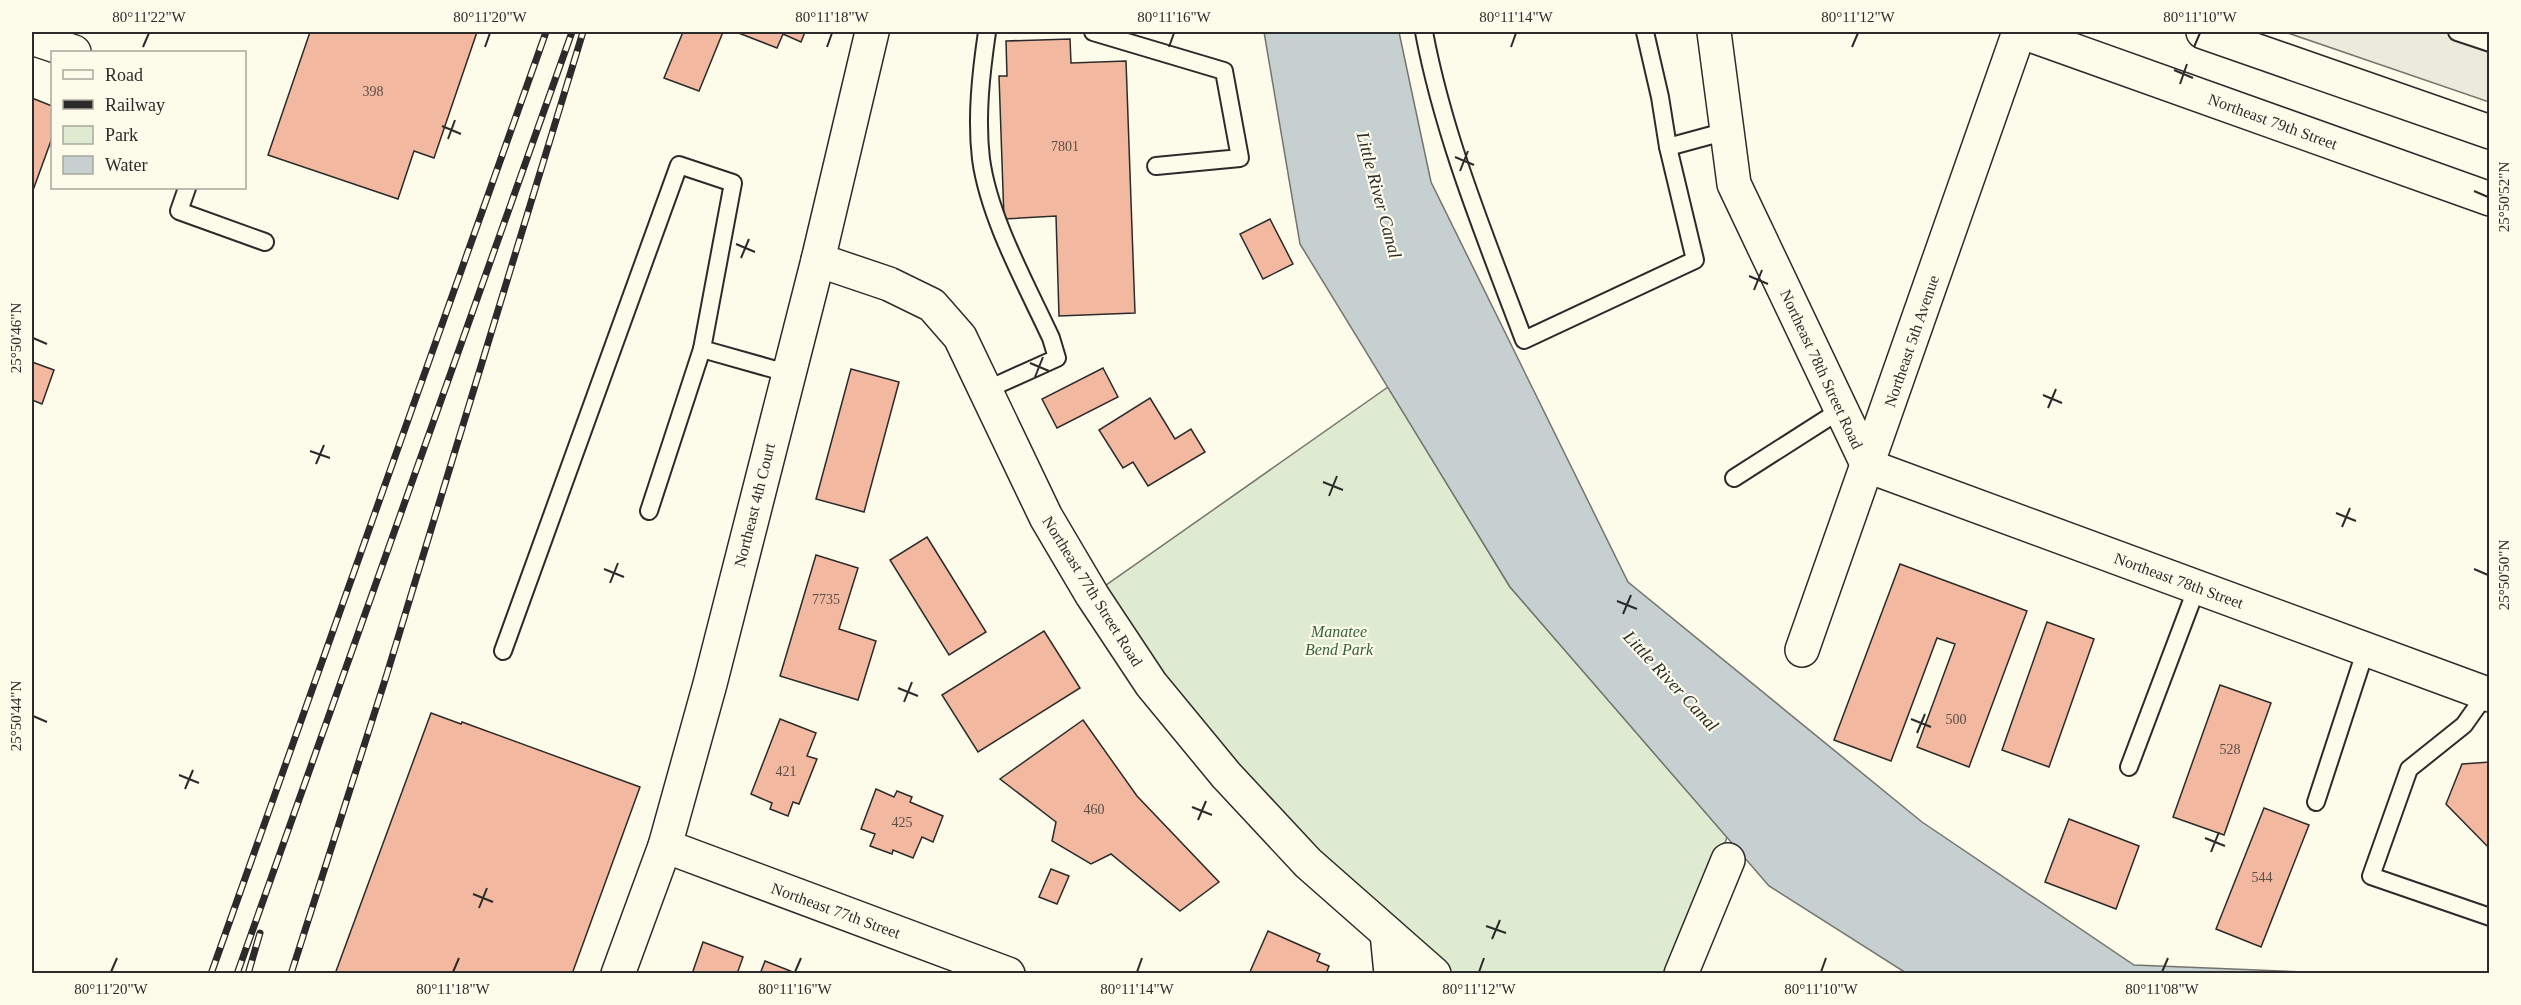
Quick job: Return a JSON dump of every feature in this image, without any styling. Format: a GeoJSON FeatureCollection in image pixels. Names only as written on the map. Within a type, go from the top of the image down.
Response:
{"type":"FeatureCollection","features":[{"type":"Feature","properties":{"kind":"street","name":"Northeast 4th Court"},"geometry":{"type":"LineString","coordinates":[[618,974],[665,846],[710,684],[787,373],[818,260],[872,32]]}},
{"type":"Feature","properties":{"kind":"street","name":"Northeast 78th Street Road"},"geometry":{"type":"LineString","coordinates":[[1714,32],[1734,184],[1868,466]]}},
{"type":"Feature","properties":{"kind":"street","name":"Northeast 79th Street"},"geometry":{"type":"LineString","coordinates":[[2020,32],[2490,199]]}},
{"type":"Feature","properties":{"kind":"street","name":"Northeast 5th Avenue"},"geometry":{"type":"LineString","coordinates":[[1802,650],[2020,32]]}},
{"type":"Feature","properties":{"kind":"street"},"geometry":{"type":"LineString","coordinates":[[2203,32],[2490,132]]}},
{"type":"Feature","properties":{"kind":"street"},"geometry":{"type":"LineString","coordinates":[[32,38],[71,51]]}},
{"type":"Feature","properties":{"kind":"street","name":"Northeast 77th Street Road"},"geometry":{"type":"LineString","coordinates":[[818,260],[889,284],[932,305],[960,337],[1046,517],[1092,595],[1151,684],[1226,775],[1308,863],[1434,974]]}},
{"type":"Feature","properties":{"kind":"street","name":"Northeast 78th Street"},"geometry":{"type":"LineString","coordinates":[[1868,466],[2488,694]]}},
{"type":"Feature","properties":{"kind":"street","name":"Northeast 77th Street"},"geometry":{"type":"LineString","coordinates":[[665,846],[1008,974]]}},
{"type":"Feature","properties":{"kind":"street"},"geometry":{"type":"LineString","coordinates":[[1681,974],[1728,860]]}},
{"type":"Feature","properties":{"kind":"street"},"geometry":{"type":"LineString","coordinates":[[1387,933],[1391,974]]}},
{"type":"Feature","properties":{"kind":"lane"},"geometry":{"type":"LineString","coordinates":[[986,390],[1057,358],[1051,338],[992,206],[981,159],[979,86],[987,32]]}},
{"type":"Feature","properties":{"kind":"lane"},"geometry":{"type":"LineString","coordinates":[[1093,32],[1224,71],[1240,158],[1156,166]]}},
{"type":"Feature","properties":{"kind":"lane"},"geometry":{"type":"LineString","coordinates":[[1424,32],[1428,57],[1467,188],[1524,340],[1695,260],[1668,147],[1660,97],[1645,32]]}},
{"type":"Feature","properties":{"kind":"lane"},"geometry":{"type":"LineString","coordinates":[[2457,32],[2490,43]]}},
{"type":"Feature","properties":{"kind":"lane"},"geometry":{"type":"LineString","coordinates":[[1668,147],[1727,130]]}},
{"type":"Feature","properties":{"kind":"lane"},"geometry":{"type":"LineString","coordinates":[[503,651],[679,165],[733,183],[702,349],[649,511]]}},
{"type":"Feature","properties":{"kind":"lane"},"geometry":{"type":"LineString","coordinates":[[187,189],[179,211],[265,242]]}},
{"type":"Feature","properties":{"kind":"lane"},"geometry":{"type":"LineString","coordinates":[[702,349],[787,373]]}},
{"type":"Feature","properties":{"kind":"lane"},"geometry":{"type":"LineString","coordinates":[[1734,478],[1842,409]]}},
{"type":"Feature","properties":{"kind":"lane"},"geometry":{"type":"LineString","coordinates":[[2129,767],[2196,587]]}},
{"type":"Feature","properties":{"kind":"lane"},"geometry":{"type":"LineString","coordinates":[[2316,802],[2366,650]]}},
{"type":"Feature","properties":{"kind":"lane"},"geometry":{"type":"LineString","coordinates":[[2488,694],[2464,725],[2409,769],[2371,876],[2490,917]]}},
{"type":"Feature","properties":{"kind":"green space","name":"Manatee Bend Park"},"geometry":{"type":"Polygon","coordinates":[[[1388,387],[1510,587],[1727,837],[1681,973],[1426,973],[1308,863],[1092,595],[1388,387]]]}},
{"type":"Feature","properties":{"kind":"shaded area"},"geometry":{"type":"Polygon","coordinates":[[[2285,32],[2489,32],[2489,102],[2285,32]]]}},
{"type":"Feature","properties":{"kind":"water","name":"Little River Canal"},"geometry":{"type":"Polygon","coordinates":[[[1264,32],[1399,32],[1431,182],[1628,582],[1922,822],[2134,965],[2328,973],[1906,973],[1769,886],[1510,587],[1300,244],[1264,32]]]}},
{"type":"Feature","properties":{"kind":"building"},"geometry":{"type":"Polygon","coordinates":[[[310,32],[477,32],[434,158],[414,151],[398,199],[268,155],[310,32]]]}},
{"type":"Feature","properties":{"kind":"building"},"geometry":{"type":"Polygon","coordinates":[[[683,32],[723,32],[699,91],[664,78],[683,32]]]}},
{"type":"Feature","properties":{"kind":"building"},"geometry":{"type":"Polygon","coordinates":[[[736,32],[805,32],[801,42],[783,34],[777,48],[736,32]]]}},
{"type":"Feature","properties":{"kind":"building"},"geometry":{"type":"Polygon","coordinates":[[[1070,39],[1071,63],[1126,61],[1135,313],[1059,316],[1056,216],[1004,219],[999,76],[1007,76],[1006,41],[1070,39]]]}},
{"type":"Feature","properties":{"kind":"building"},"geometry":{"type":"Polygon","coordinates":[[[32,98],[51,106],[51,141],[32,193],[32,98]]]}},
{"type":"Feature","properties":{"kind":"building"},"geometry":{"type":"Polygon","coordinates":[[[1270,219],[1293,264],[1263,279],[1240,234],[1270,219]]]}},
{"type":"Feature","properties":{"kind":"building"},"geometry":{"type":"Polygon","coordinates":[[[32,362],[54,370],[42,404],[32,400],[32,362]]]}},
{"type":"Feature","properties":{"kind":"building"},"geometry":{"type":"Polygon","coordinates":[[[1103,368],[1118,397],[1057,428],[1042,399],[1103,368]]]}},
{"type":"Feature","properties":{"kind":"building"},"geometry":{"type":"Polygon","coordinates":[[[851,369],[899,382],[864,512],[816,499],[851,369]]]}},
{"type":"Feature","properties":{"kind":"building"},"geometry":{"type":"Polygon","coordinates":[[[1150,398],[1175,439],[1191,429],[1205,452],[1148,486],[1133,462],[1123,468],[1099,430],[1150,398]]]}},
{"type":"Feature","properties":{"kind":"building"},"geometry":{"type":"Polygon","coordinates":[[[927,537],[986,632],[949,655],[890,560],[927,537]]]}},
{"type":"Feature","properties":{"kind":"building"},"geometry":{"type":"Polygon","coordinates":[[[816,555],[858,568],[839,629],[876,641],[858,700],[780,676],[816,555]]]}},
{"type":"Feature","properties":{"kind":"building"},"geometry":{"type":"Polygon","coordinates":[[[1900,564],[2027,611],[1969,767],[1917,747],[1955,644],[1937,638],[1891,761],[1834,740],[1900,564]]]}},
{"type":"Feature","properties":{"kind":"building"},"geometry":{"type":"Polygon","coordinates":[[[2047,622],[2094,639],[2049,767],[2002,750],[2047,622]]]}},
{"type":"Feature","properties":{"kind":"building"},"geometry":{"type":"Polygon","coordinates":[[[1044,631],[1080,688],[978,752],[942,695],[1044,631]]]}},
{"type":"Feature","properties":{"kind":"building"},"geometry":{"type":"Polygon","coordinates":[[[2220,685],[2271,703],[2224,835],[2173,817],[2220,685]]]}},
{"type":"Feature","properties":{"kind":"building"},"geometry":{"type":"Polygon","coordinates":[[[431,713],[461,724],[462,722],[640,787],[572,974],[335,974],[431,713]]]}},
{"type":"Feature","properties":{"kind":"building"},"geometry":{"type":"Polygon","coordinates":[[[780,719],[816,733],[807,756],[817,759],[799,804],[793,802],[788,816],[770,809],[772,803],[751,794],[780,719]]]}},
{"type":"Feature","properties":{"kind":"building"},"geometry":{"type":"Polygon","coordinates":[[[1083,720],[1137,796],[1219,882],[1180,911],[1111,854],[1091,864],[1052,841],[1056,822],[1000,779],[1083,720]]]}},
{"type":"Feature","properties":{"kind":"building"},"geometry":{"type":"Polygon","coordinates":[[[2490,762],[2490,849],[2446,804],[2462,764],[2490,762]]]}},
{"type":"Feature","properties":{"kind":"building"},"geometry":{"type":"Polygon","coordinates":[[[876,789],[894,797],[897,791],[912,797],[910,802],[943,816],[933,842],[922,837],[913,858],[893,850],[892,854],[870,846],[875,834],[861,829],[876,789]]]}},
{"type":"Feature","properties":{"kind":"building"},"geometry":{"type":"Polygon","coordinates":[[[2264,808],[2309,825],[2261,947],[2216,929],[2264,808]]]}},
{"type":"Feature","properties":{"kind":"building"},"geometry":{"type":"Polygon","coordinates":[[[2069,819],[2139,846],[2116,909],[2045,882],[2069,819]]]}},
{"type":"Feature","properties":{"kind":"building"},"geometry":{"type":"Polygon","coordinates":[[[1051,869],[1069,876],[1057,904],[1039,897],[1051,869]]]}},
{"type":"Feature","properties":{"kind":"building"},"geometry":{"type":"Polygon","coordinates":[[[1268,931],[1320,954],[1317,961],[1329,966],[1326,974],[1249,974],[1268,931]]]}},
{"type":"Feature","properties":{"kind":"building"},"geometry":{"type":"Polygon","coordinates":[[[703,942],[743,957],[737,974],[692,974],[703,942]]]}},
{"type":"Feature","properties":{"kind":"building"},"geometry":{"type":"Polygon","coordinates":[[[765,961],[798,974],[760,974],[765,961]]]}},
{"type":"Feature","properties":{"kind":"railway"},"geometry":{"type":"LineString","coordinates":[[211,974],[546,32]]}},
{"type":"Feature","properties":{"kind":"railway"},"geometry":{"type":"LineString","coordinates":[[237,974],[572,32]]}},
{"type":"Feature","properties":{"kind":"railway"},"geometry":{"type":"LineString","coordinates":[[291,974],[386,677],[583,32]]}},
{"type":"Feature","properties":{"kind":"railway"},"geometry":{"type":"LineString","coordinates":[[248,974],[260,933]]}}]}
